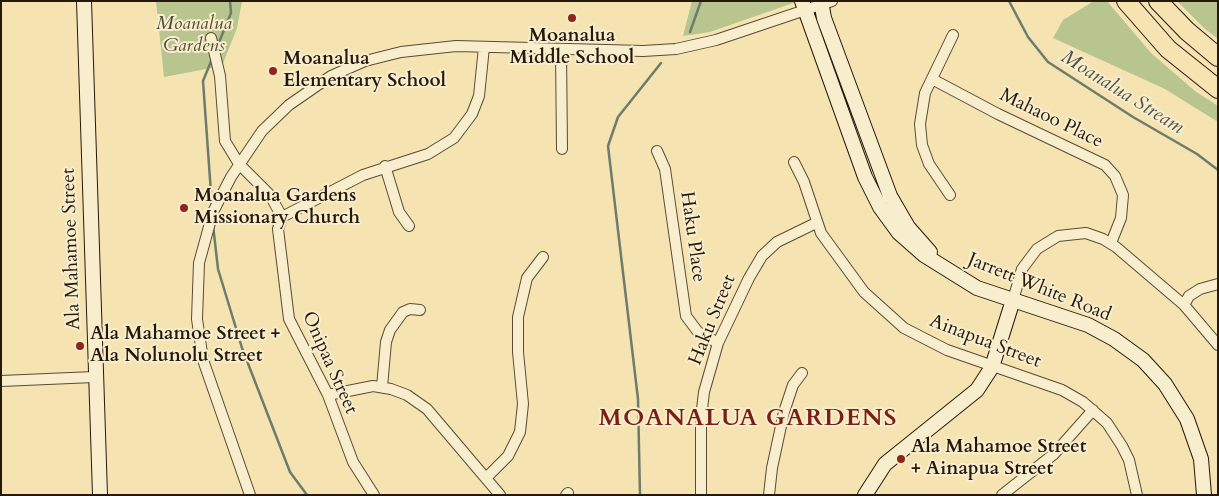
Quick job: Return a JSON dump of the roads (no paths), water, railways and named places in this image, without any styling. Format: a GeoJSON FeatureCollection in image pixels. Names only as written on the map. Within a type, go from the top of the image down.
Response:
{"type":"FeatureCollection","features":[{"type":"Feature","properties":{"kind":"highway"},"geometry":{"type":"LineString","coordinates":[[1124,1],[1155,36],[1179,59],[1218,90]]}},
{"type":"Feature","properties":{"kind":"highway"},"geometry":{"type":"LineString","coordinates":[[1158,1],[1187,31],[1218,57]]}},
{"type":"Feature","properties":{"kind":"street","name":"Ala Mahamoe Street"},"geometry":{"type":"LineString","coordinates":[[84,1],[94,377],[100,495]]}},
{"type":"Feature","properties":{"kind":"street"},"geometry":{"type":"LineString","coordinates":[[250,495],[209,383],[198,336],[197,284],[202,245],[213,212],[239,164],[275,118],[302,94],[331,76],[365,62],[401,52],[438,47],[643,50],[690,47],[803,6],[825,2]]}},
{"type":"Feature","properties":{"kind":"street","name":"Jarrett White Road"},"geometry":{"type":"LineString","coordinates":[[825,2],[824,18],[890,196],[908,226],[944,267]]}},
{"type":"Feature","properties":{"kind":"street","name":"Jarrett White Road"},"geometry":{"type":"LineString","coordinates":[[803,6],[875,199],[907,242],[978,288],[1088,325],[1128,348],[1156,373],[1174,396],[1193,433],[1201,459],[1204,495]]}},
{"type":"Feature","properties":{"kind":"street"},"geometry":{"type":"LineString","coordinates":[[950,195],[929,164],[920,134],[922,103],[953,35]]}},
{"type":"Feature","properties":{"kind":"street"},"geometry":{"type":"LineString","coordinates":[[211,38],[218,69],[225,142],[239,164],[265,188],[282,217],[362,175],[385,166],[428,154],[446,144],[461,131],[472,114],[479,96],[484,47]]}},
{"type":"Feature","properties":{"kind":"street"},"geometry":{"type":"LineString","coordinates":[[562,49],[562,149]]}},
{"type":"Feature","properties":{"kind":"street","name":"Mahaoo Place"},"geometry":{"type":"LineString","coordinates":[[932,79],[1006,118],[1099,161],[1110,170],[1121,188],[1123,203],[1121,218],[1111,243]]}},
{"type":"Feature","properties":{"kind":"street","name":"Haku Place"},"geometry":{"type":"LineString","coordinates":[[657,151],[665,169],[686,316],[698,332],[718,344]]}},
{"type":"Feature","properties":{"kind":"street","name":"Ainapua Street"},"geometry":{"type":"LineString","coordinates":[[794,162],[804,182],[816,223],[829,245],[864,292],[904,328],[947,350],[1062,390],[1093,410],[1106,423],[1122,446],[1129,460],[1138,495]]}},
{"type":"Feature","properties":{"kind":"street"},"geometry":{"type":"LineString","coordinates":[[385,166],[399,212],[409,226]]}},
{"type":"Feature","properties":{"kind":"street","name":"Onipaa Street"},"geometry":{"type":"LineString","coordinates":[[282,217],[278,229],[289,319],[328,395],[349,455],[374,495]]}},
{"type":"Feature","properties":{"kind":"street","name":"Haku Street"},"geometry":{"type":"LineString","coordinates":[[702,495],[700,418],[704,392],[718,344],[749,278],[762,256],[777,242],[816,223]]}},
{"type":"Feature","properties":{"kind":"street"},"geometry":{"type":"LineString","coordinates":[[865,495],[877,474],[895,456],[973,396],[992,367],[1022,268],[1031,255],[1043,244],[1058,236],[1076,233],[1095,236],[1111,243],[1184,304],[1218,345]]}},
{"type":"Feature","properties":{"kind":"street"},"geometry":{"type":"LineString","coordinates":[[486,478],[508,456],[520,432],[524,404],[517,346],[518,317],[526,278],[543,257]]}},
{"type":"Feature","properties":{"kind":"street"},"geometry":{"type":"LineString","coordinates":[[1184,304],[1189,296],[1200,289],[1218,284]]}},
{"type":"Feature","properties":{"kind":"street"},"geometry":{"type":"LineString","coordinates":[[382,387],[386,342],[390,330],[404,312],[410,309],[420,310]]}},
{"type":"Feature","properties":{"kind":"street"},"geometry":{"type":"LineString","coordinates":[[769,495],[772,468],[784,412],[793,385],[802,373]]}},
{"type":"Feature","properties":{"kind":"street"},"geometry":{"type":"LineString","coordinates":[[1,381],[94,377]]}},
{"type":"Feature","properties":{"kind":"street"},"geometry":{"type":"LineString","coordinates":[[328,395],[364,387],[382,387],[399,391],[421,404],[500,495]]}},
{"type":"Feature","properties":{"kind":"street"},"geometry":{"type":"LineString","coordinates":[[1002,495],[1054,454],[1093,410]]}},
{"type":"Feature","properties":{"kind":"waterway"},"geometry":{"type":"LineString","coordinates":[[217,47],[231,13],[230,1]]}},
{"type":"Feature","properties":{"kind":"waterway"},"geometry":{"type":"LineString","coordinates":[[690,32],[701,1]]}},
{"type":"Feature","properties":{"kind":"waterway","name":"Moanalua Stream"},"geometry":{"type":"LineString","coordinates":[[1009,1],[1028,37],[1048,62],[1133,117],[1197,154],[1218,170]]}},
{"type":"Feature","properties":{"kind":"waterway"},"geometry":{"type":"LineString","coordinates":[[212,59],[203,81],[212,207]]}},
{"type":"Feature","properties":{"kind":"waterway"},"geometry":{"type":"LineString","coordinates":[[640,495],[638,399],[608,146],[618,117],[661,63]]}},
{"type":"Feature","properties":{"kind":"waterway"},"geometry":{"type":"LineString","coordinates":[[213,225],[218,269],[242,348],[290,472],[307,495]]}},
{"type":"Feature","properties":{"kind":"place","name":"Moanalua Middle School"},"geometry":{"type":"Point","coordinates":[572,18]}},
{"type":"Feature","properties":{"kind":"place","name":"Moanalua Elementary School"},"geometry":{"type":"Point","coordinates":[273,71]}},
{"type":"Feature","properties":{"kind":"place","name":"Moanalua Gardens Missionary Church"},"geometry":{"type":"Point","coordinates":[184,208]}},
{"type":"Feature","properties":{"kind":"place","name":"Ala Mahamoe Street + Ala Nolunolu Street"},"geometry":{"type":"Point","coordinates":[80,346]}},
{"type":"Feature","properties":{"kind":"place","name":"Ala Mahamoe Street + Ainapua Street"},"geometry":{"type":"Point","coordinates":[901,459]}},
{"type":"Feature","properties":{"kind":"district","name":"MOANALUA GARDENS"},"geometry":{"type":"Point","coordinates":[748,419]}},
{"type":"Feature","properties":{"kind":"park label","name":"Moanalua Gardens"},"geometry":{"type":"Point","coordinates":[194,36]}}]}
